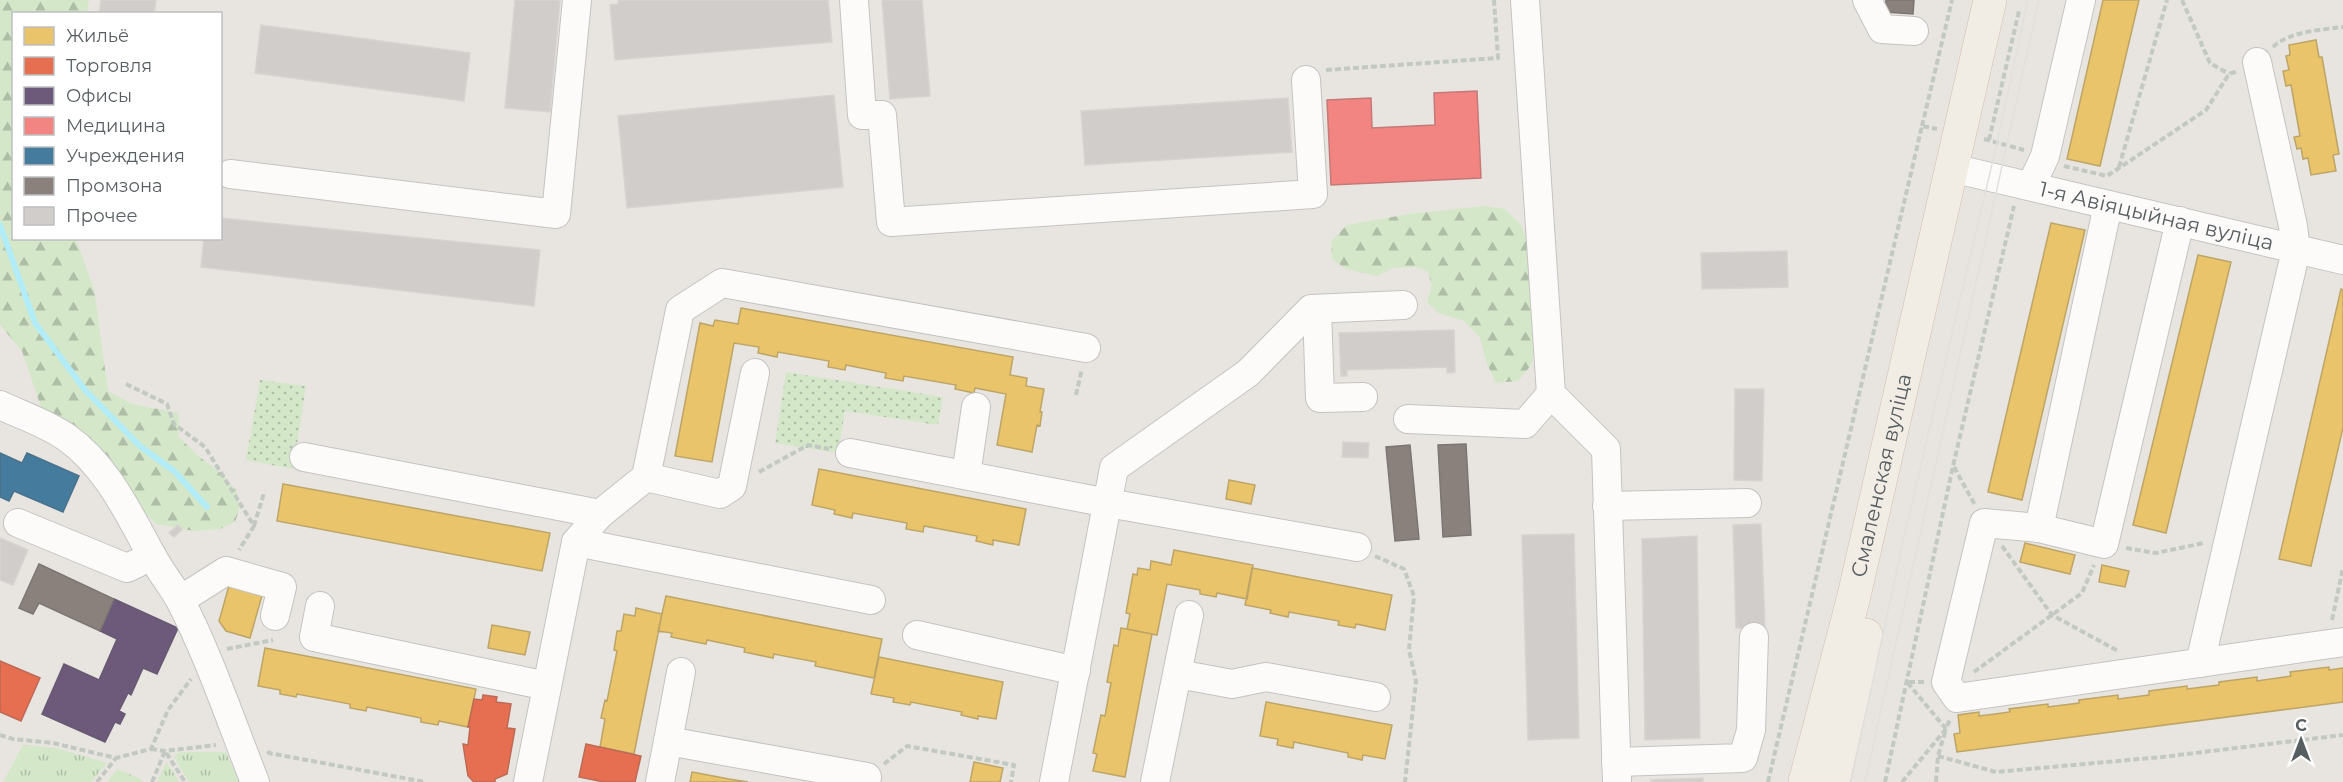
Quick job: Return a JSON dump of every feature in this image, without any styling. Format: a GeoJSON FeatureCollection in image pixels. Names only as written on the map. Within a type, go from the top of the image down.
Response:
{"type":"FeatureCollection","features":[{"type":"Feature","properties":{"kind":"main road","name":"Смаленская вуліца"},"geometry":{"type":"LineString","coordinates":[[1805,782],[2006,4]]}},
{"type":"Feature","properties":{"kind":"main road","name":"Смаленская вуліца"},"geometry":{"type":"LineString","coordinates":[[1833,782],[1962,170]]}},
{"type":"Feature","properties":{"kind":"street"},"geometry":{"type":"LineString","coordinates":[[230,174],[556,214],[577,0]]}},
{"type":"Feature","properties":{"kind":"street"},"geometry":{"type":"LineString","coordinates":[[854,0],[862,115],[882,115],[891,222],[1313,194],[1306,80]]}},
{"type":"Feature","properties":{"kind":"street"},"geometry":{"type":"LineString","coordinates":[[1525,0],[1551,394],[1606,449],[1616,772],[1743,758],[1751,730],[1754,637]]}},
{"type":"Feature","properties":{"kind":"street"},"geometry":{"type":"LineString","coordinates":[[1867,0],[1882,29],[1914,31]]}},
{"type":"Feature","properties":{"kind":"street"},"geometry":{"type":"LineString","coordinates":[[2024,191],[2045,156],[2082,0]]}},
{"type":"Feature","properties":{"kind":"street"},"geometry":{"type":"LineString","coordinates":[[2200,663],[2296,250],[2293,226],[2258,62]]}},
{"type":"Feature","properties":{"kind":"street","name":"1-я Авіяцыйная вуліца"},"geometry":{"type":"LineString","coordinates":[[1962,170],[2024,191],[2108,205],[2343,260]]}},
{"type":"Feature","properties":{"kind":"street"},"geometry":{"type":"LineString","coordinates":[[2039,528],[2108,205]]}},
{"type":"Feature","properties":{"kind":"street"},"geometry":{"type":"LineString","coordinates":[[2180,221],[2103,544],[2039,528],[1984,523],[1952,690],[2154,669],[2335,643]]}},
{"type":"Feature","properties":{"kind":"street"},"geometry":{"type":"LineString","coordinates":[[528,782],[576,542],[600,514],[646,477],[680,310],[722,284],[1084,357]]}},
{"type":"Feature","properties":{"kind":"street"},"geometry":{"type":"LineString","coordinates":[[1054,782],[1114,468],[1248,373],[1311,309],[1403,305]]}},
{"type":"Feature","properties":{"kind":"street"},"geometry":{"type":"LineString","coordinates":[[1317,309],[1320,398],[1363,397]]}},
{"type":"Feature","properties":{"kind":"street"},"geometry":{"type":"LineString","coordinates":[[646,477],[720,494],[732,486],[755,373]]}},
{"type":"Feature","properties":{"kind":"street"},"geometry":{"type":"LineString","coordinates":[[1408,419],[1525,424],[1551,394]]}},
{"type":"Feature","properties":{"kind":"street"},"geometry":{"type":"LineString","coordinates":[[0,405],[65,437],[108,480],[180,600],[255,782]]}},
{"type":"Feature","properties":{"kind":"street"},"geometry":{"type":"LineString","coordinates":[[966,475],[976,407]]}},
{"type":"Feature","properties":{"kind":"street"},"geometry":{"type":"LineString","coordinates":[[850,453],[1108,503],[1357,547]]}},
{"type":"Feature","properties":{"kind":"street"},"geometry":{"type":"LineString","coordinates":[[304,457],[600,514]]}},
{"type":"Feature","properties":{"kind":"street"},"geometry":{"type":"LineString","coordinates":[[1607,506],[1747,503]]}},
{"type":"Feature","properties":{"kind":"street"},"geometry":{"type":"LineString","coordinates":[[18,523],[127,568],[152,556]]}},
{"type":"Feature","properties":{"kind":"street"},"geometry":{"type":"LineString","coordinates":[[576,542],[871,600]]}},
{"type":"Feature","properties":{"kind":"street"},"geometry":{"type":"LineString","coordinates":[[180,600],[226,571],[282,587],[275,628]]}},
{"type":"Feature","properties":{"kind":"street"},"geometry":{"type":"LineString","coordinates":[[320,606],[314,637],[547,686]]}},
{"type":"Feature","properties":{"kind":"street"},"geometry":{"type":"LineString","coordinates":[[1155,782],[1189,615]]}},
{"type":"Feature","properties":{"kind":"street"},"geometry":{"type":"LineString","coordinates":[[917,635],[1076,671]]}},
{"type":"Feature","properties":{"kind":"street"},"geometry":{"type":"LineString","coordinates":[[660,782],[681,672]]}},
{"type":"Feature","properties":{"kind":"street"},"geometry":{"type":"LineString","coordinates":[[1178,674],[1232,684],[1266,677],[1376,697]]}},
{"type":"Feature","properties":{"kind":"street"},"geometry":{"type":"LineString","coordinates":[[668,741],[867,777]]}},
{"type":"Feature","properties":{"kind":"path"},"geometry":{"type":"LineString","coordinates":[[1306,80],[1303,71],[1498,58],[1494,0]]}},
{"type":"Feature","properties":{"kind":"path"},"geometry":{"type":"LineString","coordinates":[[1768,782],[1952,0]]}},
{"type":"Feature","properties":{"kind":"path"},"geometry":{"type":"LineString","coordinates":[[2119,168],[2167,0]]}},
{"type":"Feature","properties":{"kind":"path"},"geometry":{"type":"LineString","coordinates":[[2182,0],[2210,63],[2229,74]]}},
{"type":"Feature","properties":{"kind":"path"},"geometry":{"type":"LineString","coordinates":[[2006,4],[1986,140],[2045,156],[2060,165],[2107,176],[2206,110],[2229,74],[2258,62],[2280,40],[2313,31],[2343,27]]}},
{"type":"Feature","properties":{"kind":"path"},"geometry":{"type":"LineString","coordinates":[[1922,126],[1943,130]]}},
{"type":"Feature","properties":{"kind":"path"},"geometry":{"type":"LineString","coordinates":[[1885,782],[1953,466],[2024,191]]}},
{"type":"Feature","properties":{"kind":"path"},"geometry":{"type":"LineString","coordinates":[[1077,395],[1084,357]]}},
{"type":"Feature","properties":{"kind":"path"},"geometry":{"type":"LineString","coordinates":[[126,384],[167,404],[174,424],[205,447],[254,526]]}},
{"type":"Feature","properties":{"kind":"path"},"geometry":{"type":"LineString","coordinates":[[732,486],[808,446],[850,453]]}},
{"type":"Feature","properties":{"kind":"path"},"geometry":{"type":"LineString","coordinates":[[1953,466],[1984,523],[2052,615],[2154,669]]}},
{"type":"Feature","properties":{"kind":"path"},"geometry":{"type":"LineString","coordinates":[[226,571],[254,526],[264,493]]}},
{"type":"Feature","properties":{"kind":"path"},"geometry":{"type":"LineString","coordinates":[[1936,782],[1938,756],[1946,729],[1952,690],[2082,592],[2103,544],[2156,553],[2229,538]]}},
{"type":"Feature","properties":{"kind":"path"},"geometry":{"type":"LineString","coordinates":[[1357,547],[1404,569],[1413,596],[1409,650],[1416,681],[1405,782]]}},
{"type":"Feature","properties":{"kind":"path"},"geometry":{"type":"LineString","coordinates":[[2335,643],[2343,568]]}},
{"type":"Feature","properties":{"kind":"path"},"geometry":{"type":"LineString","coordinates":[[226,649],[275,628]]}},
{"type":"Feature","properties":{"kind":"path"},"geometry":{"type":"LineString","coordinates":[[1907,682],[1952,690]]}},
{"type":"Feature","properties":{"kind":"path"},"geometry":{"type":"LineString","coordinates":[[1907,682],[1946,729]]}},
{"type":"Feature","properties":{"kind":"path"},"geometry":{"type":"LineString","coordinates":[[1902,782],[1946,729]]}},
{"type":"Feature","properties":{"kind":"path"},"geometry":{"type":"LineString","coordinates":[[1938,756],[1996,772],[2162,758],[2343,735]]}},
{"type":"Feature","properties":{"kind":"path"},"geometry":{"type":"LineString","coordinates":[[151,749],[165,751],[239,742],[269,753]]}},
{"type":"Feature","properties":{"kind":"path"},"geometry":{"type":"LineString","coordinates":[[867,777],[907,746],[1014,765],[1011,782]]}},
{"type":"Feature","properties":{"kind":"path"},"geometry":{"type":"LineString","coordinates":[[152,782],[165,751]]}},
{"type":"Feature","properties":{"kind":"path"},"geometry":{"type":"LineString","coordinates":[[165,751],[185,782]]}},
{"type":"Feature","properties":{"kind":"path"},"geometry":{"type":"LineString","coordinates":[[97,782],[116,758]]}},
{"type":"Feature","properties":{"kind":"path"},"geometry":{"type":"LineString","coordinates":[[383,782],[387,775]]}},
{"type":"Feature","properties":{"kind":"green space"},"geometry":{"type":"Polygon","coordinates":[[[0,0],[89,0],[87,12],[12,12],[12,240],[76,240],[94,289],[108,391],[132,404],[179,413],[178,436],[196,454],[222,474],[236,490],[240,506],[235,522],[220,529],[194,531],[156,524],[42,410],[22,351],[0,325],[0,0]]]}},
{"type":"Feature","properties":{"kind":"green space"},"geometry":{"type":"Polygon","coordinates":[[[1484,206],[1505,209],[1521,225],[1532,254],[1536,329],[1532,364],[1518,381],[1496,383],[1487,364],[1480,338],[1464,321],[1438,313],[1427,302],[1432,285],[1428,272],[1417,267],[1393,268],[1377,276],[1346,269],[1332,259],[1331,241],[1347,225],[1409,214],[1484,206]]]}},
{"type":"Feature","properties":{"kind":"green space"},"geometry":{"type":"Polygon","coordinates":[[[786,372],[943,397],[938,425],[845,411],[838,453],[775,443],[786,372]]]}},
{"type":"Feature","properties":{"kind":"green space"},"geometry":{"type":"Polygon","coordinates":[[[260,380],[306,386],[293,469],[246,460],[260,380]]]}},
{"type":"Feature","properties":{"kind":"green space"},"geometry":{"type":"Polygon","coordinates":[[[23,745],[56,748],[107,763],[91,782],[3,782],[23,745]]]}},
{"type":"Feature","properties":{"kind":"green space"},"geometry":{"type":"Polygon","coordinates":[[[179,752],[226,752],[239,782],[189,782],[174,757],[179,752]]]}},
{"type":"Feature","properties":{"kind":"green space"},"geometry":{"type":"Polygon","coordinates":[[[166,762],[180,782],[157,782],[166,762]]]}},
{"type":"Feature","properties":{"kind":"green space"},"geometry":{"type":"Polygon","coordinates":[[[117,769],[141,779],[143,782],[107,782],[117,769]]]}},
{"type":"Feature","properties":{"kind":"building: Жильё"},"geometry":{"type":"Polygon","coordinates":[[[2103,0],[2139,0],[2100,166],[2067,159],[2103,0]]]}},
{"type":"Feature","properties":{"kind":"building: Жильё"},"geometry":{"type":"Polygon","coordinates":[[[2316,40],[2319,57],[2322,57],[2339,154],[2333,155],[2336,171],[2311,175],[2308,158],[2303,159],[2301,148],[2297,149],[2294,137],[2300,136],[2291,85],[2286,86],[2283,71],[2289,70],[2286,56],[2290,55],[2289,45],[2316,40]]]}},
{"type":"Feature","properties":{"kind":"building: Жильё"},"geometry":{"type":"Polygon","coordinates":[[[2051,223],[2085,230],[2022,500],[1988,492],[2051,223]]]}},
{"type":"Feature","properties":{"kind":"building: Жильё"},"geometry":{"type":"Polygon","coordinates":[[[2198,255],[2231,262],[2166,533],[2133,525],[2198,255]]]}},
{"type":"Feature","properties":{"kind":"building: Жильё"},"geometry":{"type":"Polygon","coordinates":[[[2341,289],[2343,290],[2343,428],[2311,566],[2279,559],[2341,289]]]}},
{"type":"Feature","properties":{"kind":"building: Жильё"},"geometry":{"type":"Polygon","coordinates":[[[741,308],[1013,357],[1010,375],[1027,378],[1026,386],[1044,389],[1040,426],[1037,425],[1032,452],[997,445],[1006,394],[975,388],[974,393],[955,389],[956,385],[904,376],[903,381],[885,378],[886,373],[846,365],[845,370],[828,367],[829,361],[778,352],[777,357],[758,353],[759,347],[734,343],[712,462],[675,456],[700,323],[713,326],[715,320],[738,324],[741,308]]]}},
{"type":"Feature","properties":{"kind":"building: Жильё"},"geometry":{"type":"Polygon","coordinates":[[[819,469],[1026,509],[1019,545],[993,540],[993,545],[976,541],[977,536],[924,526],[923,532],[906,529],[907,523],[853,513],[852,518],[834,514],[835,510],[812,505],[819,469]]]}},
{"type":"Feature","properties":{"kind":"building: Жильё"},"geometry":{"type":"Polygon","coordinates":[[[1229,480],[1255,485],[1251,504],[1226,499],[1229,480]]]}},
{"type":"Feature","properties":{"kind":"building: Жильё"},"geometry":{"type":"Polygon","coordinates":[[[283,484],[550,533],[542,571],[277,521],[283,484]]]}},
{"type":"Feature","properties":{"kind":"building: Жильё"},"geometry":{"type":"Polygon","coordinates":[[[2025,543],[2075,555],[2070,574],[2020,562],[2025,543]]]}},
{"type":"Feature","properties":{"kind":"building: Жильё"},"geometry":{"type":"Polygon","coordinates":[[[1174,550],[1253,565],[1247,599],[1217,593],[1216,597],[1200,594],[1200,590],[1167,584],[1157,635],[1127,629],[1130,614],[1126,613],[1133,574],[1137,575],[1138,568],[1150,570],[1151,561],[1171,565],[1174,550]]]}},
{"type":"Feature","properties":{"kind":"building: Жильё"},"geometry":{"type":"Polygon","coordinates":[[[2102,565],[2129,571],[2125,587],[2099,582],[2102,565]]]}},
{"type":"Feature","properties":{"kind":"building: Жильё"},"geometry":{"type":"Polygon","coordinates":[[[1252,568],[1392,595],[1385,630],[1356,624],[1355,628],[1338,625],[1339,621],[1289,612],[1288,617],[1270,613],[1271,610],[1245,605],[1252,568]]]}},
{"type":"Feature","properties":{"kind":"building: Жильё"},"geometry":{"type":"Polygon","coordinates":[[[230,582],[263,592],[250,638],[226,631],[219,621],[230,582]]]}},
{"type":"Feature","properties":{"kind":"building: Жильё"},"geometry":{"type":"Polygon","coordinates":[[[666,596],[882,639],[874,678],[815,666],[816,662],[774,654],[773,658],[744,652],[745,648],[707,640],[706,644],[671,637],[672,633],[658,631],[666,596]]]}},
{"type":"Feature","properties":{"kind":"building: Жильё"},"geometry":{"type":"Polygon","coordinates":[[[636,608],[662,614],[634,754],[600,747],[605,719],[601,718],[605,700],[607,701],[617,651],[614,650],[617,631],[621,631],[624,614],[635,616],[636,608]]]}},
{"type":"Feature","properties":{"kind":"building: Жильё"},"geometry":{"type":"Polygon","coordinates":[[[492,625],[530,632],[525,655],[488,648],[492,625]]]}},
{"type":"Feature","properties":{"kind":"building: Жильё"},"geometry":{"type":"Polygon","coordinates":[[[1121,628],[1152,634],[1125,777],[1093,771],[1097,754],[1093,753],[1101,715],[1105,716],[1111,683],[1107,682],[1114,645],[1118,646],[1121,628]]]}},
{"type":"Feature","properties":{"kind":"building: Жильё"},"geometry":{"type":"Polygon","coordinates":[[[265,648],[476,689],[468,727],[439,721],[438,725],[421,722],[421,718],[367,707],[366,711],[350,708],[350,704],[297,694],[296,697],[280,694],[280,690],[258,686],[265,648]]]}},
{"type":"Feature","properties":{"kind":"building: Жильё"},"geometry":{"type":"Polygon","coordinates":[[[879,657],[1003,682],[996,719],[978,716],[978,719],[961,715],[962,712],[911,702],[910,705],[893,702],[894,698],[871,694],[879,657]]]}},
{"type":"Feature","properties":{"kind":"building: Жильё"},"geometry":{"type":"Polygon","coordinates":[[[2329,667],[2329,670],[2343,668],[2343,702],[1957,752],[1954,734],[1960,733],[1958,715],[1979,712],[1979,716],[1995,714],[2010,712],[2009,709],[2048,704],[2048,707],[2118,695],[2118,699],[2149,695],[2149,691],[2219,685],[2219,682],[2257,677],[2257,681],[2291,676],[2290,672],[2329,667]]]}},
{"type":"Feature","properties":{"kind":"building: Жильё"},"geometry":{"type":"Polygon","coordinates":[[[1266,702],[1392,725],[1385,759],[1363,755],[1362,760],[1348,757],[1348,753],[1294,742],[1293,748],[1277,745],[1278,739],[1260,736],[1266,702]]]}},
{"type":"Feature","properties":{"kind":"building: Жильё"},"geometry":{"type":"Polygon","coordinates":[[[974,762],[1003,768],[1000,782],[970,782],[974,762]]]}},
{"type":"Feature","properties":{"kind":"building: Жильё"},"geometry":{"type":"Polygon","coordinates":[[[692,772],[729,779],[748,782],[690,782],[692,772]]]}},
{"type":"Feature","properties":{"kind":"building: Торговля"},"geometry":{"type":"Polygon","coordinates":[[[0,661],[40,678],[21,721],[0,712],[0,661]]]}},
{"type":"Feature","properties":{"kind":"building: Торговля"},"geometry":{"type":"Polygon","coordinates":[[[483,695],[497,697],[496,702],[511,704],[507,728],[515,729],[507,774],[495,779],[495,782],[474,782],[468,776],[463,744],[468,745],[470,727],[468,727],[474,699],[482,700],[483,695]]]}},
{"type":"Feature","properties":{"kind":"building: Торговля"},"geometry":{"type":"Polygon","coordinates":[[[586,744],[641,756],[635,782],[604,782],[579,777],[586,744]]]}},
{"type":"Feature","properties":{"kind":"building: Офисы"},"geometry":{"type":"Polygon","coordinates":[[[114,599],[178,628],[157,674],[143,668],[131,695],[128,693],[119,711],[125,714],[120,724],[115,722],[105,742],[42,714],[64,664],[99,680],[117,639],[100,631],[114,599]]]}},
{"type":"Feature","properties":{"kind":"building: Медицина"},"geometry":{"type":"Polygon","coordinates":[[[1477,91],[1481,178],[1331,185],[1327,100],[1371,98],[1372,128],[1435,125],[1434,93],[1477,91]]]}},
{"type":"Feature","properties":{"kind":"building: Учреждения"},"geometry":{"type":"Polygon","coordinates":[[[0,453],[22,463],[27,453],[79,476],[63,512],[14,491],[9,501],[0,497],[0,453]]]}},
{"type":"Feature","properties":{"kind":"building: Промзона"},"geometry":{"type":"Polygon","coordinates":[[[1886,0],[1914,0],[1913,14],[1885,12],[1886,0]]]}},
{"type":"Feature","properties":{"kind":"building: Промзона"},"geometry":{"type":"Polygon","coordinates":[[[1466,444],[1471,535],[1443,537],[1438,445],[1466,444]]]}},
{"type":"Feature","properties":{"kind":"building: Промзона"},"geometry":{"type":"Polygon","coordinates":[[[1410,445],[1419,539],[1395,541],[1386,447],[1410,445]]]}},
{"type":"Feature","properties":{"kind":"building: Промзона"},"geometry":{"type":"Polygon","coordinates":[[[39,564],[114,599],[100,631],[39,603],[33,614],[19,608],[39,564]]]}},
{"type":"Feature","properties":{"kind":"building: Прочее"},"geometry":{"type":"Polygon","coordinates":[[[101,0],[156,0],[154,12],[99,12],[101,0]]]}},
{"type":"Feature","properties":{"kind":"building: Прочее"},"geometry":{"type":"Polygon","coordinates":[[[515,0],[560,0],[550,112],[505,108],[515,0]]]}},
{"type":"Feature","properties":{"kind":"building: Прочее"},"geometry":{"type":"Polygon","coordinates":[[[618,0],[828,0],[832,42],[615,60],[610,5],[618,4],[618,0]]]}},
{"type":"Feature","properties":{"kind":"building: Прочее"},"geometry":{"type":"Polygon","coordinates":[[[882,0],[922,0],[930,96],[890,99],[882,0]]]}},
{"type":"Feature","properties":{"kind":"building: Прочее"},"geometry":{"type":"Polygon","coordinates":[[[261,25],[470,53],[464,101],[255,73],[261,25]]]}},
{"type":"Feature","properties":{"kind":"building: Прочее"},"geometry":{"type":"Polygon","coordinates":[[[834,95],[843,187],[627,208],[618,116],[834,95]]]}},
{"type":"Feature","properties":{"kind":"building: Прочее"},"geometry":{"type":"Polygon","coordinates":[[[1288,98],[1292,152],[1085,165],[1081,111],[1288,98]]]}},
{"type":"Feature","properties":{"kind":"building: Прочее"},"geometry":{"type":"Polygon","coordinates":[[[222,218],[540,250],[534,306],[201,267],[204,240],[222,240],[222,218]]]}},
{"type":"Feature","properties":{"kind":"building: Прочее"},"geometry":{"type":"Polygon","coordinates":[[[1787,251],[1788,287],[1702,289],[1701,253],[1787,251]]]}},
{"type":"Feature","properties":{"kind":"building: Прочее"},"geometry":{"type":"Polygon","coordinates":[[[1454,330],[1455,372],[1447,373],[1447,367],[1347,370],[1347,376],[1341,376],[1339,333],[1454,330]]]}},
{"type":"Feature","properties":{"kind":"building: Прочее"},"geometry":{"type":"Polygon","coordinates":[[[1735,389],[1764,389],[1762,481],[1734,480],[1735,389]]]}},
{"type":"Feature","properties":{"kind":"building: Прочее"},"geometry":{"type":"Polygon","coordinates":[[[1343,442],[1369,443],[1368,458],[1342,457],[1343,442]]]}},
{"type":"Feature","properties":{"kind":"building: Прочее"},"geometry":{"type":"Polygon","coordinates":[[[1761,524],[1765,627],[1736,628],[1733,525],[1761,524]]]}},
{"type":"Feature","properties":{"kind":"building: Прочее"},"geometry":{"type":"Polygon","coordinates":[[[178,525],[182,530],[174,537],[169,533],[178,525]]]}},
{"type":"Feature","properties":{"kind":"building: Прочее"},"geometry":{"type":"Polygon","coordinates":[[[1574,534],[1579,738],[1528,740],[1522,535],[1574,534]]]}},
{"type":"Feature","properties":{"kind":"building: Прочее"},"geometry":{"type":"Polygon","coordinates":[[[1697,536],[1700,738],[1645,740],[1642,539],[1697,536]]]}},
{"type":"Feature","properties":{"kind":"building: Прочее"},"geometry":{"type":"Polygon","coordinates":[[[0,538],[28,550],[13,585],[0,580],[0,538]]]}},
{"type":"Feature","properties":{"kind":"building: Прочее"},"geometry":{"type":"Polygon","coordinates":[[[1703,778],[1703,782],[1651,782],[1651,780],[1703,778]]]}},
{"type":"Feature","properties":{"kind":"waterway"},"geometry":{"type":"LineString","coordinates":[[0,225],[35,323],[85,390],[141,447],[174,471],[207,507]]}},
{"type":"Feature","properties":{"kind":"tram line"},"geometry":{"type":"LineString","coordinates":[[1851,782],[1904,537],[1997,143],[2028,0]]}},
{"type":"Feature","properties":{"kind":"tram line"},"geometry":{"type":"LineString","coordinates":[[1865,782],[2039,0]]}}]}
